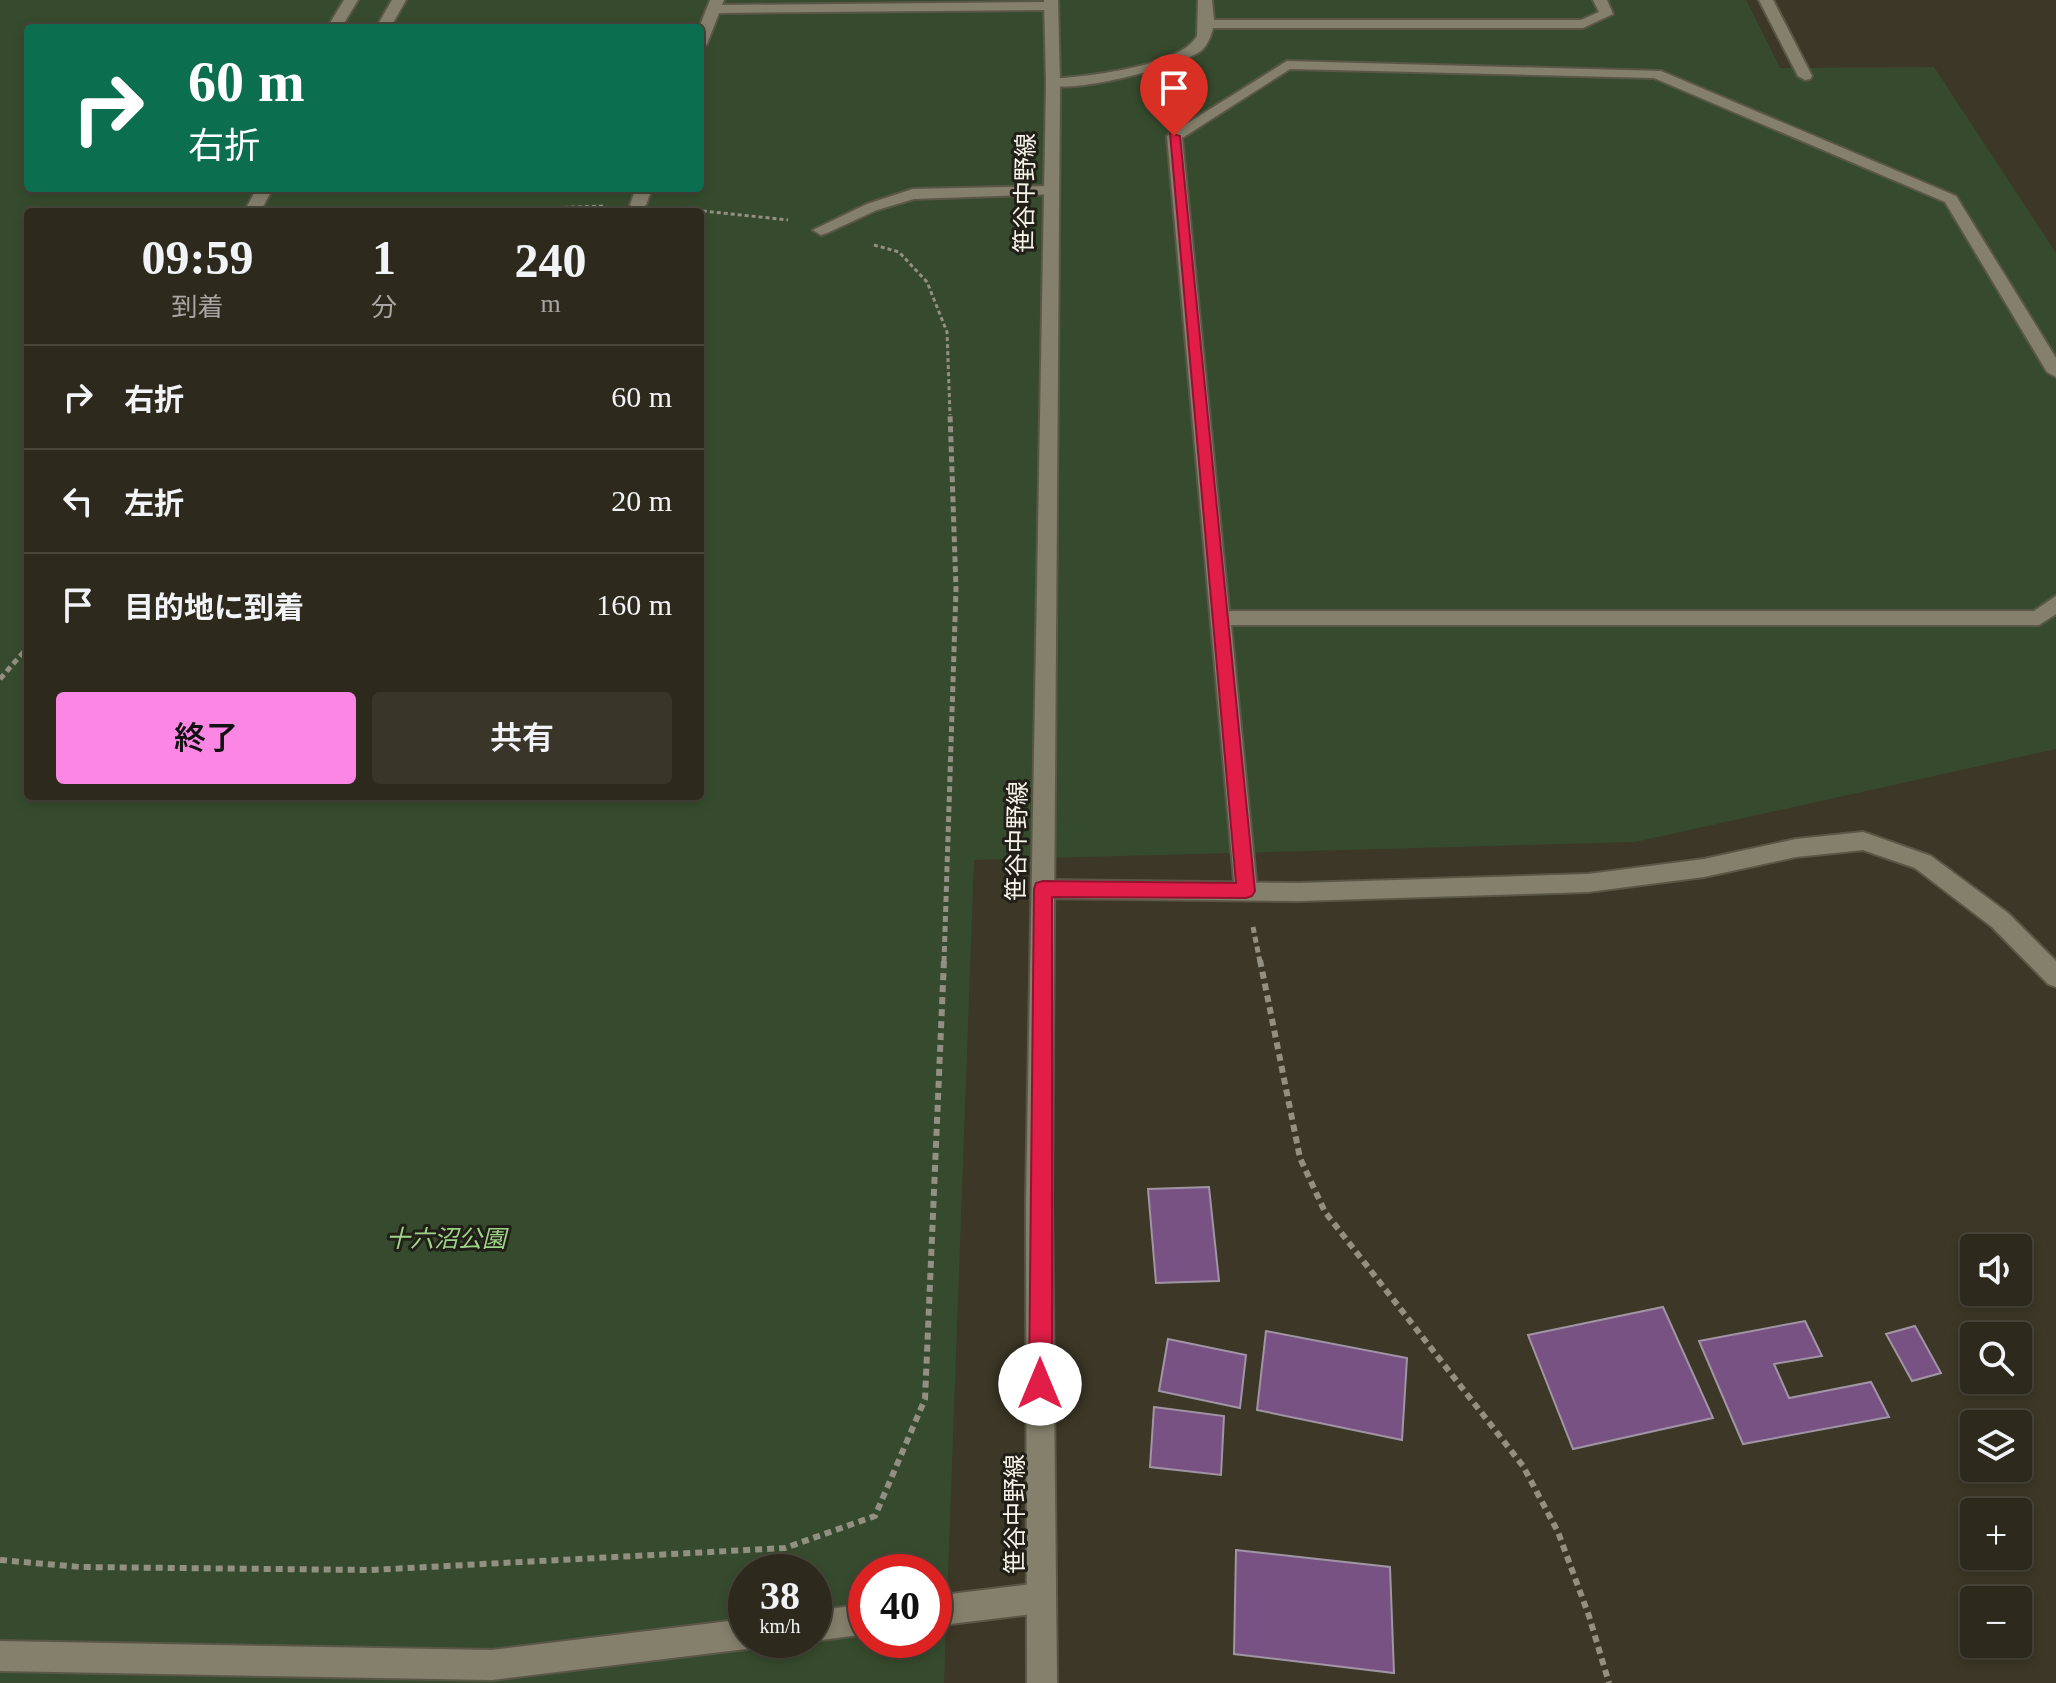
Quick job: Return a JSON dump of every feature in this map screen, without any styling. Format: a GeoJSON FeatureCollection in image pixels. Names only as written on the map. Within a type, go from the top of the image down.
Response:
{"type":"FeatureCollection","features":[{"type":"Feature","properties":{"kind":"street"},"geometry":{"type":"LineString","coordinates":[[336,24],[351,0]]}},
{"type":"Feature","properties":{"kind":"street"},"geometry":{"type":"LineString","coordinates":[[385,24],[399,0]]}},
{"type":"Feature","properties":{"kind":"street"},"geometry":{"type":"LineString","coordinates":[[1053,83],[1080,82],[1167,61],[1197,47],[1208,24],[1205,0]]}},
{"type":"Feature","properties":{"kind":"street"},"geometry":{"type":"LineString","coordinates":[[1208,24],[1583,24],[1606,14],[1600,0]]}},
{"type":"Feature","properties":{"kind":"street"},"geometry":{"type":"LineString","coordinates":[[1766,0],[1805,76]]}},
{"type":"Feature","properties":{"kind":"street"},"geometry":{"type":"LineString","coordinates":[[704,33],[715,4],[1051,3]]}},
{"type":"Feature","properties":{"kind":"street","name":"笹谷中野線"},"geometry":{"type":"LineString","coordinates":[[1042,1683],[1039,1201],[1053,83],[1051,3]]}},
{"type":"Feature","properties":{"kind":"street"},"geometry":{"type":"LineString","coordinates":[[1246,891],[1174,136],[1287,65],[1656,74],[1951,199],[2056,372]]}},
{"type":"Feature","properties":{"kind":"street"},"geometry":{"type":"LineString","coordinates":[[821,230],[872,207],[913,194],[1050,191]]}},
{"type":"Feature","properties":{"kind":"street"},"geometry":{"type":"LineString","coordinates":[[638,205],[643,192]]}},
{"type":"Feature","properties":{"kind":"street"},"geometry":{"type":"LineString","coordinates":[[1220,618],[2039,618],[2056,603]]}},
{"type":"Feature","properties":{"kind":"street"},"geometry":{"type":"LineString","coordinates":[[1043,889],[1246,891],[1588,883],[1704,868],[1796,848],[1863,841],[1923,862],[2000,920],[2056,977]]}},
{"type":"Feature","properties":{"kind":"street"},"geometry":{"type":"LineString","coordinates":[[952,1609],[1041,1598]]}},
{"type":"Feature","properties":{"kind":"street"},"geometry":{"type":"LineString","coordinates":[[0,1656],[492,1665],[728,1636]]}},
{"type":"Feature","properties":{"kind":"path"},"geometry":{"type":"LineString","coordinates":[[0,1560],[80,1567],[387,1569],[785,1548],[875,1516],[925,1399],[956,589],[947,332],[927,282],[899,252]]}},
{"type":"Feature","properties":{"kind":"path"},"geometry":{"type":"LineString","coordinates":[[0,679],[24,652]]}},
{"type":"Feature","properties":{"kind":"path"},"geometry":{"type":"LineString","coordinates":[[1246,891],[1300,1158],[1325,1212],[1523,1466],[1558,1532],[1589,1616],[1609,1683]]}},
{"type":"Feature","properties":{"kind":"green space","name":"十六沼公園"},"geometry":{"type":"Polygon","coordinates":[[[0,0],[1746,0],[1780,68],[1934,67],[2056,253],[2056,749],[1635,842],[974,860],[949,1554],[848,1554],[848,1658],[945,1658],[944,1683],[0,1683],[0,0]]]}},
{"type":"Feature","properties":{"kind":"building"},"geometry":{"type":"Polygon","coordinates":[[[1209,1187],[1219,1281],[1156,1283],[1148,1189],[1209,1187]]]}},
{"type":"Feature","properties":{"kind":"building"},"geometry":{"type":"Polygon","coordinates":[[[1663,1307],[1713,1418],[1573,1449],[1528,1335],[1663,1307]]]}},
{"type":"Feature","properties":{"kind":"building"},"geometry":{"type":"Polygon","coordinates":[[[1805,1321],[1822,1356],[1774,1364],[1789,1398],[1871,1382],[1889,1417],[1743,1444],[1699,1341],[1805,1321]]]}},
{"type":"Feature","properties":{"kind":"building"},"geometry":{"type":"Polygon","coordinates":[[[1915,1326],[1941,1373],[1912,1381],[1886,1334],[1915,1326]]]}},
{"type":"Feature","properties":{"kind":"building"},"geometry":{"type":"Polygon","coordinates":[[[1266,1331],[1407,1358],[1402,1440],[1257,1410],[1266,1331]]]}},
{"type":"Feature","properties":{"kind":"building"},"geometry":{"type":"Polygon","coordinates":[[[1168,1339],[1246,1355],[1240,1408],[1159,1391],[1168,1339]]]}},
{"type":"Feature","properties":{"kind":"building"},"geometry":{"type":"Polygon","coordinates":[[[1154,1407],[1224,1416],[1221,1475],[1150,1467],[1154,1407]]]}},
{"type":"Feature","properties":{"kind":"building"},"geometry":{"type":"Polygon","coordinates":[[[1236,1550],[1390,1567],[1394,1673],[1234,1654],[1236,1550]]]}},
{"type":"Feature","properties":{"kind":"route"},"geometry":{"type":"LineString","coordinates":[[1040,1384],[1043,889],[1246,891],[1174,136]]}}]}
